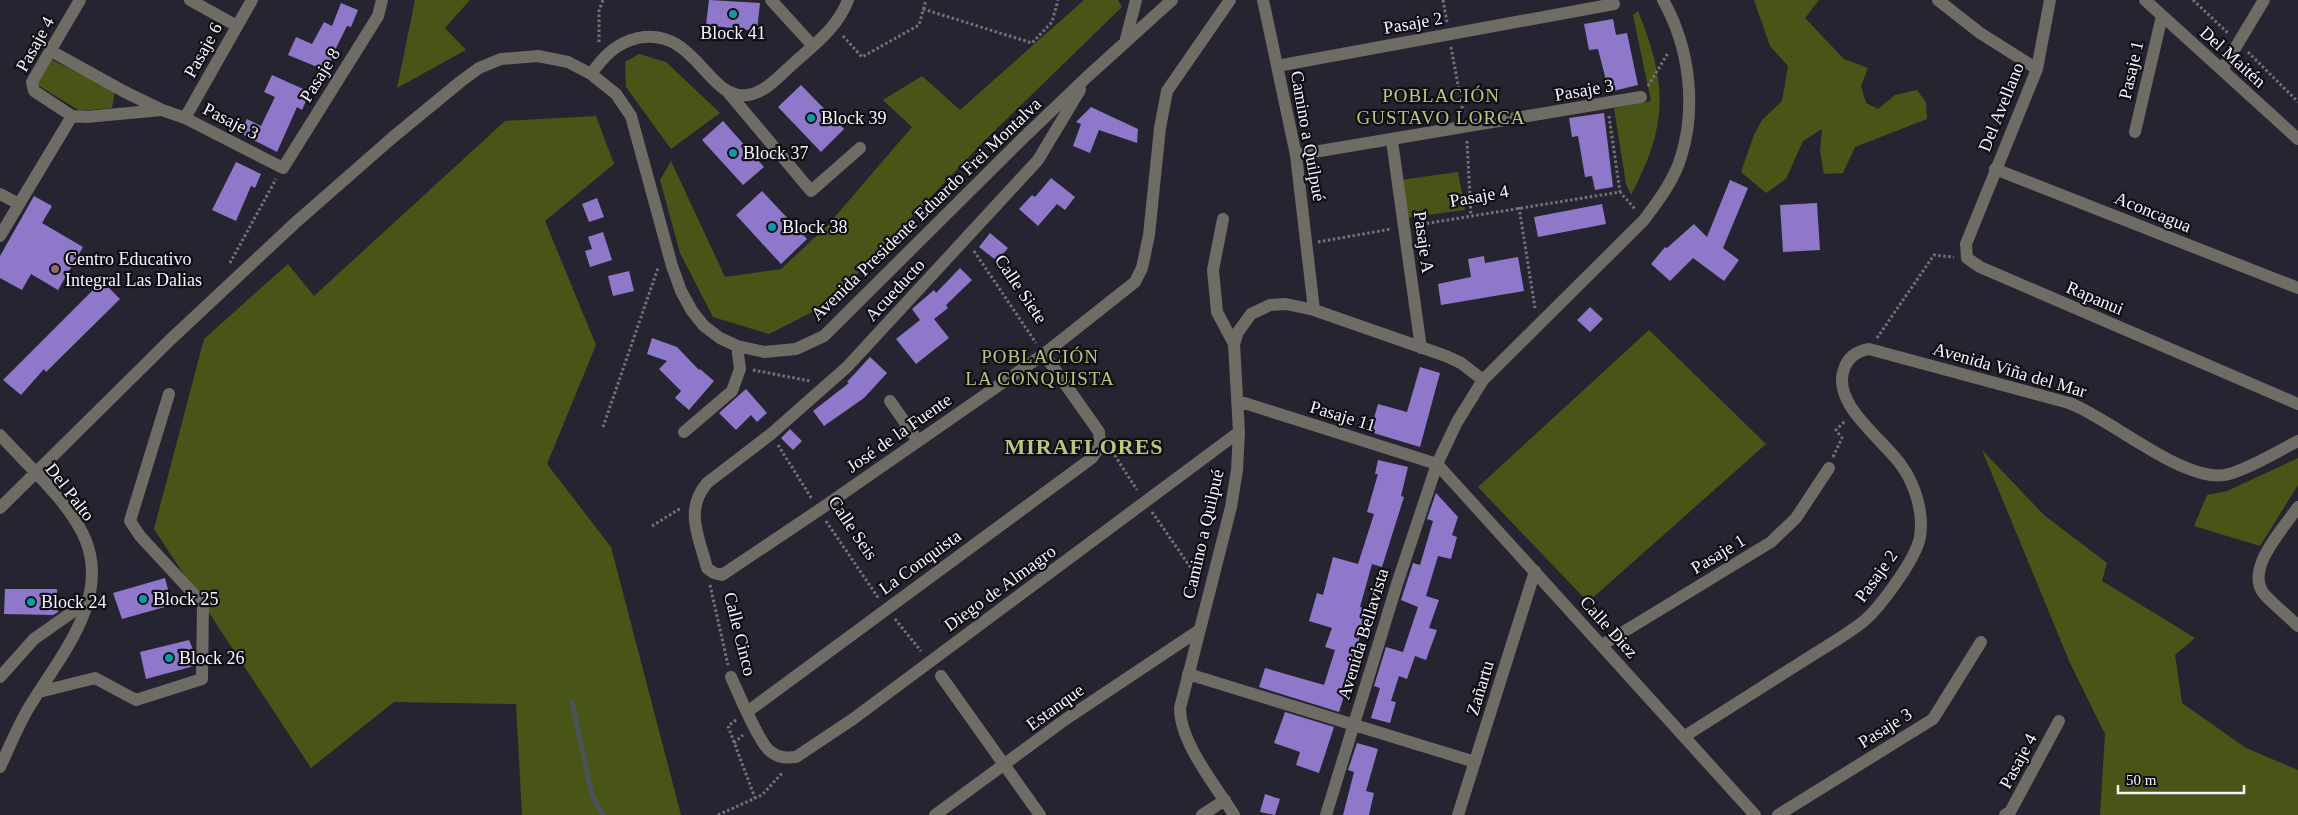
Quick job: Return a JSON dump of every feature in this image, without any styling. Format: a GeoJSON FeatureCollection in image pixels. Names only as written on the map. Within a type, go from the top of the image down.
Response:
{"type":"FeatureCollection","features":[{"type":"Feature","properties":{"kind":"street","name":"Pasaje 4"},"geometry":{"type":"LineString","coordinates":[[80,0],[32,82],[32,87],[34,91],[72,116],[86,117]]}},
{"type":"Feature","properties":{"kind":"street"},"geometry":{"type":"LineString","coordinates":[[190,0],[237,26]]}},
{"type":"Feature","properties":{"kind":"street","name":"Pasaje 6"},"geometry":{"type":"LineString","coordinates":[[185,118],[252,0]]}},
{"type":"Feature","properties":{"kind":"street","name":"Pasaje 8"},"geometry":{"type":"LineString","coordinates":[[283,168],[378,16],[382,0]]}},
{"type":"Feature","properties":{"kind":"street"},"geometry":{"type":"LineString","coordinates":[[771,0],[813,46]]}},
{"type":"Feature","properties":{"kind":"street"},"geometry":{"type":"LineString","coordinates":[[726,90],[747,95],[768,86],[834,26],[843,13],[848,0]]}},
{"type":"Feature","properties":{"kind":"street"},"geometry":{"type":"LineString","coordinates":[[1125,43],[1136,0]]}},
{"type":"Feature","properties":{"kind":"street","name":"Avenida Presidente Eduardo Frei Montalva"},"geometry":{"type":"LineString","coordinates":[[0,508],[208,304],[392,138],[479,68],[501,59],[538,56],[568,62],[591,74],[616,94],[631,116],[666,246],[681,291],[692,311],[704,326],[720,338],[741,347],[764,352],[779,352],[796,349],[824,336],[1088,76],[1172,0]]}},
{"type":"Feature","properties":{"kind":"street","name":"José de la Fuente"},"geometry":{"type":"LineString","coordinates":[[722,575],[1044,354],[1135,282],[1142,268],[1149,234],[1160,128],[1167,91],[1230,0]]}},
{"type":"Feature","properties":{"kind":"street","name":"Camino a Quilpué"},"geometry":{"type":"LineString","coordinates":[[1263,0],[1296,155],[1308,244],[1314,310]]}},
{"type":"Feature","properties":{"kind":"street"},"geometry":{"type":"LineString","coordinates":[[1561,0],[1564,13]]}},
{"type":"Feature","properties":{"kind":"street"},"geometry":{"type":"LineString","coordinates":[[1938,0],[1980,33],[2037,69]]}},
{"type":"Feature","properties":{"kind":"street","name":"Del Avellano"},"geometry":{"type":"LineString","coordinates":[[1995,168],[2037,69],[2050,0]]}},
{"type":"Feature","properties":{"kind":"street","name":"Del Maitén"},"geometry":{"type":"LineString","coordinates":[[2145,0],[2298,138]]}},
{"type":"Feature","properties":{"kind":"street"},"geometry":{"type":"LineString","coordinates":[[2222,70],[2264,0]]}},
{"type":"Feature","properties":{"kind":"street"},"geometry":{"type":"LineString","coordinates":[[1437,464],[1457,422],[1482,380],[1644,220],[1666,190],[1681,157],[1689,118],[1688,82],[1679,35],[1667,3]]}},
{"type":"Feature","properties":{"kind":"street","name":"Pasaje 2"},"geometry":{"type":"LineString","coordinates":[[1277,66],[1614,4]]}},
{"type":"Feature","properties":{"kind":"street","name":"Pasaje 1"},"geometry":{"type":"LineString","coordinates":[[2135,132],[2162,16]]}},
{"type":"Feature","properties":{"kind":"street"},"geometry":{"type":"LineString","coordinates":[[591,74],[614,46],[648,36],[661,37],[685,49],[726,90],[811,191],[860,148]]}},
{"type":"Feature","properties":{"kind":"street","name":"Pasaje 3"},"geometry":{"type":"LineString","coordinates":[[51,51],[125,92],[162,110],[185,118],[283,168]]}},
{"type":"Feature","properties":{"kind":"street","name":"Acueducto"},"geometry":{"type":"LineString","coordinates":[[696,499],[707,483],[771,434],[847,367],[904,303],[966,240],[1038,160],[1088,76]]}},
{"type":"Feature","properties":{"kind":"street"},"geometry":{"type":"LineString","coordinates":[[118,114],[125,92]]}},
{"type":"Feature","properties":{"kind":"street","name":"Pasaje 3"},"geometry":{"type":"LineString","coordinates":[[1296,155],[1392,141],[1641,97]]}},
{"type":"Feature","properties":{"kind":"street","name":"Pasaje 3"},"geometry":{"type":"LineString","coordinates":[[86,117],[162,110]]}},
{"type":"Feature","properties":{"kind":"street"},"geometry":{"type":"LineString","coordinates":[[0,236],[72,116]]}},
{"type":"Feature","properties":{"kind":"street","name":"Pasaje A"},"geometry":{"type":"LineString","coordinates":[[1392,141],[1421,348]]}},
{"type":"Feature","properties":{"kind":"street"},"geometry":{"type":"LineString","coordinates":[[1968,258],[1966,244],[1995,168]]}},
{"type":"Feature","properties":{"kind":"street","name":"Aconcagua"},"geometry":{"type":"LineString","coordinates":[[1995,168],[2298,288]]}},
{"type":"Feature","properties":{"kind":"street"},"geometry":{"type":"LineString","coordinates":[[0,194],[19,204]]}},
{"type":"Feature","properties":{"kind":"street"},"geometry":{"type":"LineString","coordinates":[[1223,219],[1213,270],[1217,312],[1234,344]]}},
{"type":"Feature","properties":{"kind":"street","name":"Rapanui"},"geometry":{"type":"LineString","coordinates":[[1968,258],[1980,267],[2298,404]]}},
{"type":"Feature","properties":{"kind":"street","name":"Camino a Quilpué"},"geometry":{"type":"LineString","coordinates":[[1234,815],[1191,745],[1180,718],[1180,708],[1231,507],[1237,470],[1238,432],[1234,344],[1243,322],[1260,308],[1270,305],[1286,304],[1314,310],[1461,363],[1482,380]]}},
{"type":"Feature","properties":{"kind":"street"},"geometry":{"type":"LineString","coordinates":[[684,432],[732,391],[740,369],[741,347]]}},
{"type":"Feature","properties":{"kind":"street","name":"Pasaje 2"},"geometry":{"type":"LineString","coordinates":[[1685,736],[1864,620],[1901,576],[1916,548],[1920,536],[1920,520],[1919,505],[1912,484],[1902,465],[1855,412],[1844,396],[1842,373],[1845,364],[1855,353],[1869,349]]}},
{"type":"Feature","properties":{"kind":"street","name":"Avenida Viña del Mar"},"geometry":{"type":"LineString","coordinates":[[1869,349],[2085,409],[2164,457],[2206,474],[2228,474],[2298,441]]}},
{"type":"Feature","properties":{"kind":"street","name":"La Conquista"},"geometry":{"type":"LineString","coordinates":[[746,712],[1092,458],[1100,446],[1099,432],[1044,354]]}},
{"type":"Feature","properties":{"kind":"street"},"geometry":{"type":"LineString","coordinates":[[39,692],[95,678],[136,700],[202,679],[203,604],[140,536],[130,521],[169,394]]}},
{"type":"Feature","properties":{"kind":"street"},"geometry":{"type":"LineString","coordinates":[[890,401],[918,442]]}},
{"type":"Feature","properties":{"kind":"street","name":"Pasaje 11"},"geometry":{"type":"LineString","coordinates":[[1238,401],[1437,464]]}},
{"type":"Feature","properties":{"kind":"street","name":"Diego de Almagro"},"geometry":{"type":"LineString","coordinates":[[796,757],[853,719],[1238,432]]}},
{"type":"Feature","properties":{"kind":"street","name":"Del Palto"},"geometry":{"type":"LineString","coordinates":[[0,435],[71,515],[86,541],[92,567],[91,590],[88,601],[69,644],[27,711],[0,767]]}},
{"type":"Feature","properties":{"kind":"street","name":"Calle Diez"},"geometry":{"type":"LineString","coordinates":[[1437,464],[1755,815]]}},
{"type":"Feature","properties":{"kind":"street","name":"Avenida Bellavista"},"geometry":{"type":"LineString","coordinates":[[1326,815],[1437,464]]}},
{"type":"Feature","properties":{"kind":"street","name":"Pasaje 1"},"geometry":{"type":"LineString","coordinates":[[1602,645],[1771,542],[1796,518],[1828,468]]}},
{"type":"Feature","properties":{"kind":"street"},"geometry":{"type":"LineString","coordinates":[[696,499],[694,517],[707,568]]}},
{"type":"Feature","properties":{"kind":"street"},"geometry":{"type":"LineString","coordinates":[[2298,507],[2263,559],[2258,569],[2257,579],[2264,593],[2298,626]]}},
{"type":"Feature","properties":{"kind":"street","name":"Calle Cinco"},"geometry":{"type":"LineString","coordinates":[[707,568],[714,573],[722,575]]}},
{"type":"Feature","properties":{"kind":"street","name":"Zañartu"},"geometry":{"type":"LineString","coordinates":[[1458,815],[1534,571]]}},
{"type":"Feature","properties":{"kind":"street"},"geometry":{"type":"LineString","coordinates":[[0,677],[34,639],[88,601]]}},
{"type":"Feature","properties":{"kind":"street","name":"Estanque"},"geometry":{"type":"LineString","coordinates":[[935,815],[1006,765],[1066,719],[1198,631]]}},
{"type":"Feature","properties":{"kind":"street","name":"Pasaje 3"},"geometry":{"type":"LineString","coordinates":[[1778,815],[1933,719],[1981,642]]}},
{"type":"Feature","properties":{"kind":"street"},"geometry":{"type":"LineString","coordinates":[[1188,674],[1475,762]]}},
{"type":"Feature","properties":{"kind":"street"},"geometry":{"type":"LineString","coordinates":[[941,676],[1040,815]]}},
{"type":"Feature","properties":{"kind":"street","name":"Calle Cinco"},"geometry":{"type":"LineString","coordinates":[[731,677],[746,712],[768,750],[785,758],[796,757]]}},
{"type":"Feature","properties":{"kind":"street","name":"Pasaje 4"},"geometry":{"type":"LineString","coordinates":[[2005,815],[2010,812],[2059,721]]}},
{"type":"Feature","properties":{"kind":"street"},"geometry":{"type":"LineString","coordinates":[[1202,815],[1225,800]]}},
{"type":"Feature","properties":{"kind":"path"},"geometry":{"type":"LineString","coordinates":[[599,63],[599,11],[603,0]]}},
{"type":"Feature","properties":{"kind":"path"},"geometry":{"type":"LineString","coordinates":[[834,26],[862,57],[919,25],[926,0]]}},
{"type":"Feature","properties":{"kind":"path"},"geometry":{"type":"LineString","coordinates":[[924,10],[1032,42],[1052,22],[1058,0]]}},
{"type":"Feature","properties":{"kind":"path"},"geometry":{"type":"LineString","coordinates":[[1443,0],[1466,127],[1471,216]]}},
{"type":"Feature","properties":{"kind":"path"},"geometry":{"type":"LineString","coordinates":[[1641,97],[1679,35]]}},
{"type":"Feature","properties":{"kind":"path"},"geometry":{"type":"LineString","coordinates":[[1607,104],[1620,192],[1644,220]]}},
{"type":"Feature","properties":{"kind":"path"},"geometry":{"type":"LineString","coordinates":[[226,270],[283,168]]}},
{"type":"Feature","properties":{"kind":"path","name":"Pasaje 4"},"geometry":{"type":"LineString","coordinates":[[1308,244],[1519,207],[1620,192]]}},
{"type":"Feature","properties":{"kind":"path"},"geometry":{"type":"LineString","coordinates":[[1519,207],[1537,324]]}},
{"type":"Feature","properties":{"kind":"path","name":"Calle Siete"},"geometry":{"type":"LineString","coordinates":[[966,240],[1044,354]]}},
{"type":"Feature","properties":{"kind":"path"},"geometry":{"type":"LineString","coordinates":[[603,427],[666,246]]}},
{"type":"Feature","properties":{"kind":"path"},"geometry":{"type":"LineString","coordinates":[[1869,349],[1934,255],[1968,258]]}},
{"type":"Feature","properties":{"kind":"path"},"geometry":{"type":"LineString","coordinates":[[741,347],[753,371],[828,384]]}},
{"type":"Feature","properties":{"kind":"path"},"geometry":{"type":"LineString","coordinates":[[1828,468],[1842,438],[1836,430],[1855,412]]}},
{"type":"Feature","properties":{"kind":"path","name":"Calle Seis"},"geometry":{"type":"LineString","coordinates":[[771,434],[819,510],[886,609],[930,661]]}},
{"type":"Feature","properties":{"kind":"path"},"geometry":{"type":"LineString","coordinates":[[652,526],[696,499]]}},
{"type":"Feature","properties":{"kind":"path","name":"Calle Cinco"},"geometry":{"type":"LineString","coordinates":[[707,568],[731,677]]}},
{"type":"Feature","properties":{"kind":"path"},"geometry":{"type":"LineString","coordinates":[[746,712],[728,726],[755,798]]}},
{"type":"Feature","properties":{"kind":"path"},"geometry":{"type":"LineString","coordinates":[[718,815],[762,795],[796,757]]}},
{"type":"Feature","properties":{"kind":"green space"},"geometry":{"type":"Polygon","coordinates":[[[415,0],[470,0],[445,28],[466,50],[397,88],[415,0]]]}},
{"type":"Feature","properties":{"kind":"green space"},"geometry":{"type":"Polygon","coordinates":[[[1084,0],[1118,0],[1122,7],[985,140],[830,303],[769,334],[713,317],[680,253],[660,180],[671,161],[725,277],[781,269],[827,226],[912,127],[883,100],[922,76],[960,110],[1084,0]]]}},
{"type":"Feature","properties":{"kind":"green space"},"geometry":{"type":"Polygon","coordinates":[[[1754,0],[1819,0],[1805,18],[1844,59],[1868,68],[1861,86],[1866,103],[1878,109],[1895,95],[1917,90],[1926,102],[1927,119],[1855,147],[1843,173],[1824,174],[1820,151],[1822,129],[1803,141],[1786,179],[1766,193],[1741,172],[1754,135],[1762,120],[1782,101],[1788,66],[1770,46],[1754,0]]]}},
{"type":"Feature","properties":{"kind":"green space"},"geometry":{"type":"Polygon","coordinates":[[[1638,11],[1654,60],[1659,82],[1660,103],[1658,125],[1652,146],[1631,195],[1626,184],[1614,108],[1651,101],[1633,15],[1638,11]]]}},
{"type":"Feature","properties":{"kind":"green space"},"geometry":{"type":"Polygon","coordinates":[[[639,54],[666,62],[720,113],[671,149],[626,87],[625,62],[639,54]]]}},
{"type":"Feature","properties":{"kind":"green space"},"geometry":{"type":"Polygon","coordinates":[[[50,59],[115,91],[112,108],[80,111],[36,84],[50,59]]]}},
{"type":"Feature","properties":{"kind":"green space"},"geometry":{"type":"Polygon","coordinates":[[[596,116],[614,164],[545,221],[596,345],[547,464],[611,547],[681,815],[522,815],[516,704],[394,702],[311,768],[154,529],[204,339],[288,264],[314,296],[505,121],[596,116]]]}},
{"type":"Feature","properties":{"kind":"green space"},"geometry":{"type":"Polygon","coordinates":[[[1458,172],[1465,210],[1405,218],[1400,180],[1458,172]]]}},
{"type":"Feature","properties":{"kind":"green space"},"geometry":{"type":"Polygon","coordinates":[[[1649,330],[1766,444],[1588,602],[1478,487],[1649,330]]]}},
{"type":"Feature","properties":{"kind":"green space"},"geometry":{"type":"Polygon","coordinates":[[[1982,450],[2044,515],[2107,563],[2102,581],[2195,638],[2175,655],[2182,703],[2246,748],[2298,770],[2298,815],[2100,815],[2105,734],[2070,663],[1982,450]]]}},
{"type":"Feature","properties":{"kind":"green space"},"geometry":{"type":"Polygon","coordinates":[[[2298,458],[2298,485],[2260,546],[2194,526],[2207,495],[2227,491],[2298,458]]]}},
{"type":"Feature","properties":{"kind":"building","name":"Block 41"},"geometry":{"type":"Polygon","coordinates":[[[709,0],[760,3],[757,31],[706,25],[709,0]]]}},
{"type":"Feature","properties":{"kind":"building"},"geometry":{"type":"Polygon","coordinates":[[[341,3],[358,10],[351,27],[347,26],[327,71],[288,55],[296,37],[312,44],[324,22],[332,26],[341,3]]]}},
{"type":"Feature","properties":{"kind":"building"},"geometry":{"type":"Polygon","coordinates":[[[1613,19],[1616,35],[1627,33],[1638,85],[1609,92],[1598,49],[1589,50],[1584,24],[1613,19]]]}},
{"type":"Feature","properties":{"kind":"building"},"geometry":{"type":"Polygon","coordinates":[[[272,75],[310,92],[302,110],[297,107],[277,152],[240,133],[247,119],[261,126],[275,97],[264,92],[272,75]]]}},
{"type":"Feature","properties":{"kind":"building","name":"Block 39"},"geometry":{"type":"Polygon","coordinates":[[[801,85],[844,129],[821,152],[778,107],[801,85]]]}},
{"type":"Feature","properties":{"kind":"building"},"geometry":{"type":"Polygon","coordinates":[[[1091,107],[1138,129],[1137,143],[1099,130],[1090,153],[1073,146],[1081,124],[1076,122],[1091,107]]]}},
{"type":"Feature","properties":{"kind":"building"},"geometry":{"type":"Polygon","coordinates":[[[1604,113],[1613,187],[1595,190],[1592,176],[1585,177],[1578,136],[1572,137],[1569,118],[1604,113]]]}},
{"type":"Feature","properties":{"kind":"building","name":"Block 37"},"geometry":{"type":"Polygon","coordinates":[[[723,121],[764,167],[743,185],[702,140],[723,121]]]}},
{"type":"Feature","properties":{"kind":"building"},"geometry":{"type":"Polygon","coordinates":[[[236,162],[261,174],[255,188],[251,186],[236,221],[212,210],[236,162]]]}},
{"type":"Feature","properties":{"kind":"building"},"geometry":{"type":"Polygon","coordinates":[[[1051,178],[1075,197],[1065,210],[1057,204],[1038,226],[1019,209],[1032,195],[1035,197],[1051,178]]]}},
{"type":"Feature","properties":{"kind":"building"},"geometry":{"type":"Polygon","coordinates":[[[1730,180],[1748,188],[1723,248],[1739,260],[1724,281],[1693,258],[1670,281],[1651,264],[1665,247],[1667,248],[1694,224],[1707,237],[1730,180]]]}},
{"type":"Feature","properties":{"kind":"building","name":"Block 38"},"geometry":{"type":"Polygon","coordinates":[[[762,191],[807,239],[781,264],[736,215],[762,191]]]}},
{"type":"Feature","properties":{"kind":"building"},"geometry":{"type":"Polygon","coordinates":[[[34,196],[52,206],[42,223],[83,247],[58,290],[31,274],[22,290],[0,278],[0,256],[34,196]]]}},
{"type":"Feature","properties":{"kind":"building"},"geometry":{"type":"Polygon","coordinates":[[[597,198],[604,217],[589,222],[582,204],[597,198]]]}},
{"type":"Feature","properties":{"kind":"building"},"geometry":{"type":"Polygon","coordinates":[[[1817,203],[1820,250],[1783,252],[1780,205],[1817,203]]]}},
{"type":"Feature","properties":{"kind":"building"},"geometry":{"type":"Polygon","coordinates":[[[1602,204],[1606,224],[1538,237],[1534,217],[1602,204]]]}},
{"type":"Feature","properties":{"kind":"building"},"geometry":{"type":"Polygon","coordinates":[[[603,232],[612,260],[590,267],[585,251],[592,249],[588,237],[603,232]]]}},
{"type":"Feature","properties":{"kind":"building"},"geometry":{"type":"Polygon","coordinates":[[[990,233],[1008,248],[997,261],[979,247],[990,233]]]}},
{"type":"Feature","properties":{"kind":"building"},"geometry":{"type":"Polygon","coordinates":[[[1484,256],[1485,263],[1518,257],[1524,291],[1441,305],[1438,284],[1471,277],[1468,259],[1484,256]]]}},
{"type":"Feature","properties":{"kind":"building"},"geometry":{"type":"Polygon","coordinates":[[[960,268],[972,280],[946,305],[948,308],[934,319],[949,338],[916,364],[896,339],[920,320],[912,309],[934,290],[936,293],[960,268]]]}},
{"type":"Feature","properties":{"kind":"building"},"geometry":{"type":"Polygon","coordinates":[[[629,271],[634,291],[613,296],[608,276],[629,271]]]}},
{"type":"Feature","properties":{"kind":"building"},"geometry":{"type":"Polygon","coordinates":[[[102,281],[120,299],[46,372],[44,369],[21,395],[3,380],[102,281]]]}},
{"type":"Feature","properties":{"kind":"building"},"geometry":{"type":"Polygon","coordinates":[[[1590,307],[1603,319],[1590,332],[1577,320],[1590,307]]]}},
{"type":"Feature","properties":{"kind":"building"},"geometry":{"type":"Polygon","coordinates":[[[652,338],[677,347],[699,370],[714,381],[689,410],[675,398],[681,391],[659,369],[667,361],[647,354],[652,338]]]}},
{"type":"Feature","properties":{"kind":"building"},"geometry":{"type":"Polygon","coordinates":[[[870,357],[887,373],[864,398],[824,426],[813,411],[849,383],[847,382],[870,357]]]}},
{"type":"Feature","properties":{"kind":"building"},"geometry":{"type":"Polygon","coordinates":[[[1420,367],[1440,373],[1420,447],[1370,432],[1378,404],[1407,412],[1420,367]]]}},
{"type":"Feature","properties":{"kind":"building"},"geometry":{"type":"Polygon","coordinates":[[[746,389],[767,413],[757,422],[751,415],[736,430],[719,413],[746,389]]]}},
{"type":"Feature","properties":{"kind":"building"},"geometry":{"type":"Polygon","coordinates":[[[790,429],[802,441],[793,450],[781,438],[790,429]]]}},
{"type":"Feature","properties":{"kind":"building"},"geometry":{"type":"Polygon","coordinates":[[[1378,460],[1408,467],[1401,496],[1404,497],[1382,567],[1372,564],[1360,607],[1369,609],[1345,682],[1348,683],[1339,712],[1259,687],[1265,668],[1324,685],[1335,650],[1325,647],[1332,628],[1309,621],[1317,593],[1323,595],[1333,557],[1358,564],[1374,514],[1367,512],[1378,474],[1375,474],[1378,460]]]}},
{"type":"Feature","properties":{"kind":"building"},"geometry":{"type":"Polygon","coordinates":[[[1436,493],[1458,517],[1452,535],[1457,537],[1451,559],[1438,556],[1426,596],[1439,600],[1429,628],[1437,630],[1426,660],[1415,656],[1407,679],[1399,676],[1391,701],[1396,702],[1390,723],[1371,718],[1380,688],[1374,686],[1386,647],[1403,652],[1418,607],[1401,600],[1413,563],[1420,565],[1433,521],[1427,519],[1436,493]]]}},
{"type":"Feature","properties":{"kind":"building","name":"Block 25"},"geometry":{"type":"Polygon","coordinates":[[[165,578],[172,605],[122,619],[113,593],[165,578]]]}},
{"type":"Feature","properties":{"kind":"building","name":"Block 24"},"geometry":{"type":"Polygon","coordinates":[[[5,589],[57,589],[58,612],[53,615],[4,614],[5,589]]]}},
{"type":"Feature","properties":{"kind":"building","name":"Block 26"},"geometry":{"type":"Polygon","coordinates":[[[189,640],[194,652],[194,666],[146,679],[140,652],[189,640]]]}},
{"type":"Feature","properties":{"kind":"building"},"geometry":{"type":"Polygon","coordinates":[[[1285,712],[1334,727],[1319,773],[1296,765],[1300,752],[1274,743],[1285,712]]]}},
{"type":"Feature","properties":{"kind":"building"},"geometry":{"type":"Polygon","coordinates":[[[1357,743],[1378,749],[1366,791],[1374,793],[1369,815],[1343,815],[1354,772],[1348,770],[1357,743]]]}},
{"type":"Feature","properties":{"kind":"building"},"geometry":{"type":"Polygon","coordinates":[[[1265,794],[1280,799],[1275,815],[1260,812],[1265,794]]]}},
{"type":"Feature","properties":{"kind":"waterway"},"geometry":{"type":"LineString","coordinates":[[572,702],[592,795],[603,815]]}},
{"type":"Feature","properties":{"kind":"place","name":"Block 41"},"geometry":{"type":"Point","coordinates":[733,14]}},
{"type":"Feature","properties":{"kind":"place","name":"Block 39"},"geometry":{"type":"Point","coordinates":[811,118]}},
{"type":"Feature","properties":{"kind":"place","name":"Block 37"},"geometry":{"type":"Point","coordinates":[733,153]}},
{"type":"Feature","properties":{"kind":"place","name":"Block 38"},"geometry":{"type":"Point","coordinates":[772,227]}},
{"type":"Feature","properties":{"kind":"place","name":"Centro Educativo Integral Las Dalias"},"geometry":{"type":"Point","coordinates":[55,269]}},
{"type":"Feature","properties":{"kind":"place","name":"Block 25"},"geometry":{"type":"Point","coordinates":[143,599]}},
{"type":"Feature","properties":{"kind":"place","name":"Block 24"},"geometry":{"type":"Point","coordinates":[31,602]}},
{"type":"Feature","properties":{"kind":"place","name":"Block 26"},"geometry":{"type":"Point","coordinates":[169,658]}},
{"type":"Feature","properties":{"kind":"district","name":"POBLACIÓN GUSTAVO LORCA"},"geometry":{"type":"Point","coordinates":[1441,106]}},
{"type":"Feature","properties":{"kind":"district","name":"POBLACIÓN LA CONQUISTA"},"geometry":{"type":"Point","coordinates":[1040,367]}},
{"type":"Feature","properties":{"kind":"district","name":"MIRAFLORES"},"geometry":{"type":"Point","coordinates":[1084,446]}}]}
